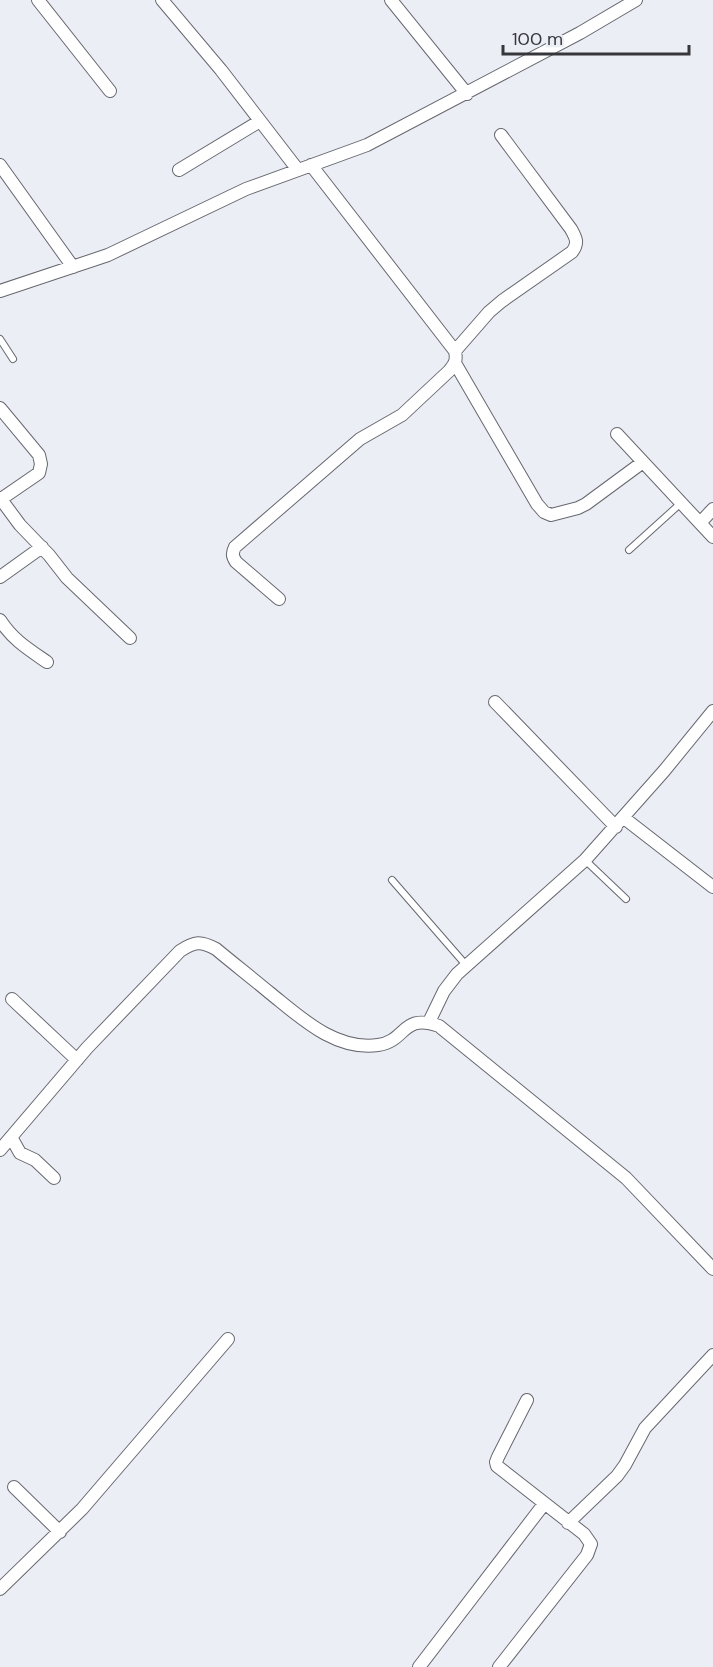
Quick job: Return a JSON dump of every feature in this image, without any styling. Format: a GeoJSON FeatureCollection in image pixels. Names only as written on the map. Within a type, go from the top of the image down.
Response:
{"type":"FeatureCollection","features":[{"type":"Feature","properties":{"kind":"street"},"geometry":{"type":"LineString","coordinates":[[38,0],[110,92]]}},
{"type":"Feature","properties":{"kind":"street"},"geometry":{"type":"LineString","coordinates":[[162,0],[221,70],[298,170]]}},
{"type":"Feature","properties":{"kind":"street"},"geometry":{"type":"LineString","coordinates":[[391,0],[467,94]]}},
{"type":"Feature","properties":{"kind":"street"},"geometry":{"type":"LineString","coordinates":[[1,290],[126,247],[246,189],[367,146],[580,33],[636,0]]}},
{"type":"Feature","properties":{"kind":"street"},"geometry":{"type":"LineString","coordinates":[[179,170],[260,121]]}},
{"type":"Feature","properties":{"kind":"street"},"geometry":{"type":"LineString","coordinates":[[279,599],[236,562],[232,552],[236,547],[360,439],[402,415],[449,371],[455,357],[489,312],[576,247],[577,240],[571,229],[501,135]]}},
{"type":"Feature","properties":{"kind":"street"},"geometry":{"type":"LineString","coordinates":[[0,165],[73,267]]}},
{"type":"Feature","properties":{"kind":"street"},"geometry":{"type":"LineString","coordinates":[[311,165],[455,357],[537,504],[544,512],[551,514],[586,504],[643,462]]}},
{"type":"Feature","properties":{"kind":"street"},"geometry":{"type":"LineString","coordinates":[[0,408],[39,455],[41,464],[39,473],[0,498],[20,525],[42,547],[67,578],[130,638]]}},
{"type":"Feature","properties":{"kind":"street"},"geometry":{"type":"LineString","coordinates":[[617,434],[713,537]]}},
{"type":"Feature","properties":{"kind":"street"},"geometry":{"type":"LineString","coordinates":[[700,523],[713,509]]}},
{"type":"Feature","properties":{"kind":"street"},"geometry":{"type":"LineString","coordinates":[[0,577],[42,547]]}},
{"type":"Feature","properties":{"kind":"street"},"geometry":{"type":"LineString","coordinates":[[0,620],[17,641],[47,662]]}},
{"type":"Feature","properties":{"kind":"street"},"geometry":{"type":"LineString","coordinates":[[495,702],[620,822],[713,888]]}},
{"type":"Feature","properties":{"kind":"street"},"geometry":{"type":"LineString","coordinates":[[429,1022],[444,991],[457,974],[585,860],[713,711]]}},
{"type":"Feature","properties":{"kind":"street"},"geometry":{"type":"LineString","coordinates":[[0,1150],[77,1060],[180,951],[189,945],[207,944],[307,1024],[339,1040],[353,1044],[380,1045],[391,1040],[411,1024],[420,1021],[439,1026],[620,1172],[713,1269]]}},
{"type":"Feature","properties":{"kind":"street"},"geometry":{"type":"LineString","coordinates":[[12,999],[77,1060]]}},
{"type":"Feature","properties":{"kind":"street"},"geometry":{"type":"LineString","coordinates":[[12,1137],[20,1153],[39,1163],[54,1178]]}},
{"type":"Feature","properties":{"kind":"street"},"geometry":{"type":"LineString","coordinates":[[0,1589],[82,1509],[228,1339]]}},
{"type":"Feature","properties":{"kind":"street"},"geometry":{"type":"LineString","coordinates":[[568,1523],[617,1476],[645,1428],[713,1355]]}},
{"type":"Feature","properties":{"kind":"street"},"geometry":{"type":"LineString","coordinates":[[499,1667],[590,1549],[591,1544],[588,1539],[497,1466],[496,1462],[526,1400]]}},
{"type":"Feature","properties":{"kind":"street"},"geometry":{"type":"LineString","coordinates":[[14,1486],[60,1532]]}},
{"type":"Feature","properties":{"kind":"street"},"geometry":{"type":"LineString","coordinates":[[419,1667],[544,1504]]}},
{"type":"Feature","properties":{"kind":"lane"},"geometry":{"type":"LineString","coordinates":[[0,339],[14,359]]}},
{"type":"Feature","properties":{"kind":"lane"},"geometry":{"type":"LineString","coordinates":[[629,550],[681,503]]}},
{"type":"Feature","properties":{"kind":"lane"},"geometry":{"type":"LineString","coordinates":[[585,860],[626,899]]}},
{"type":"Feature","properties":{"kind":"lane"},"geometry":{"type":"LineString","coordinates":[[392,880],[467,965]]}}]}
